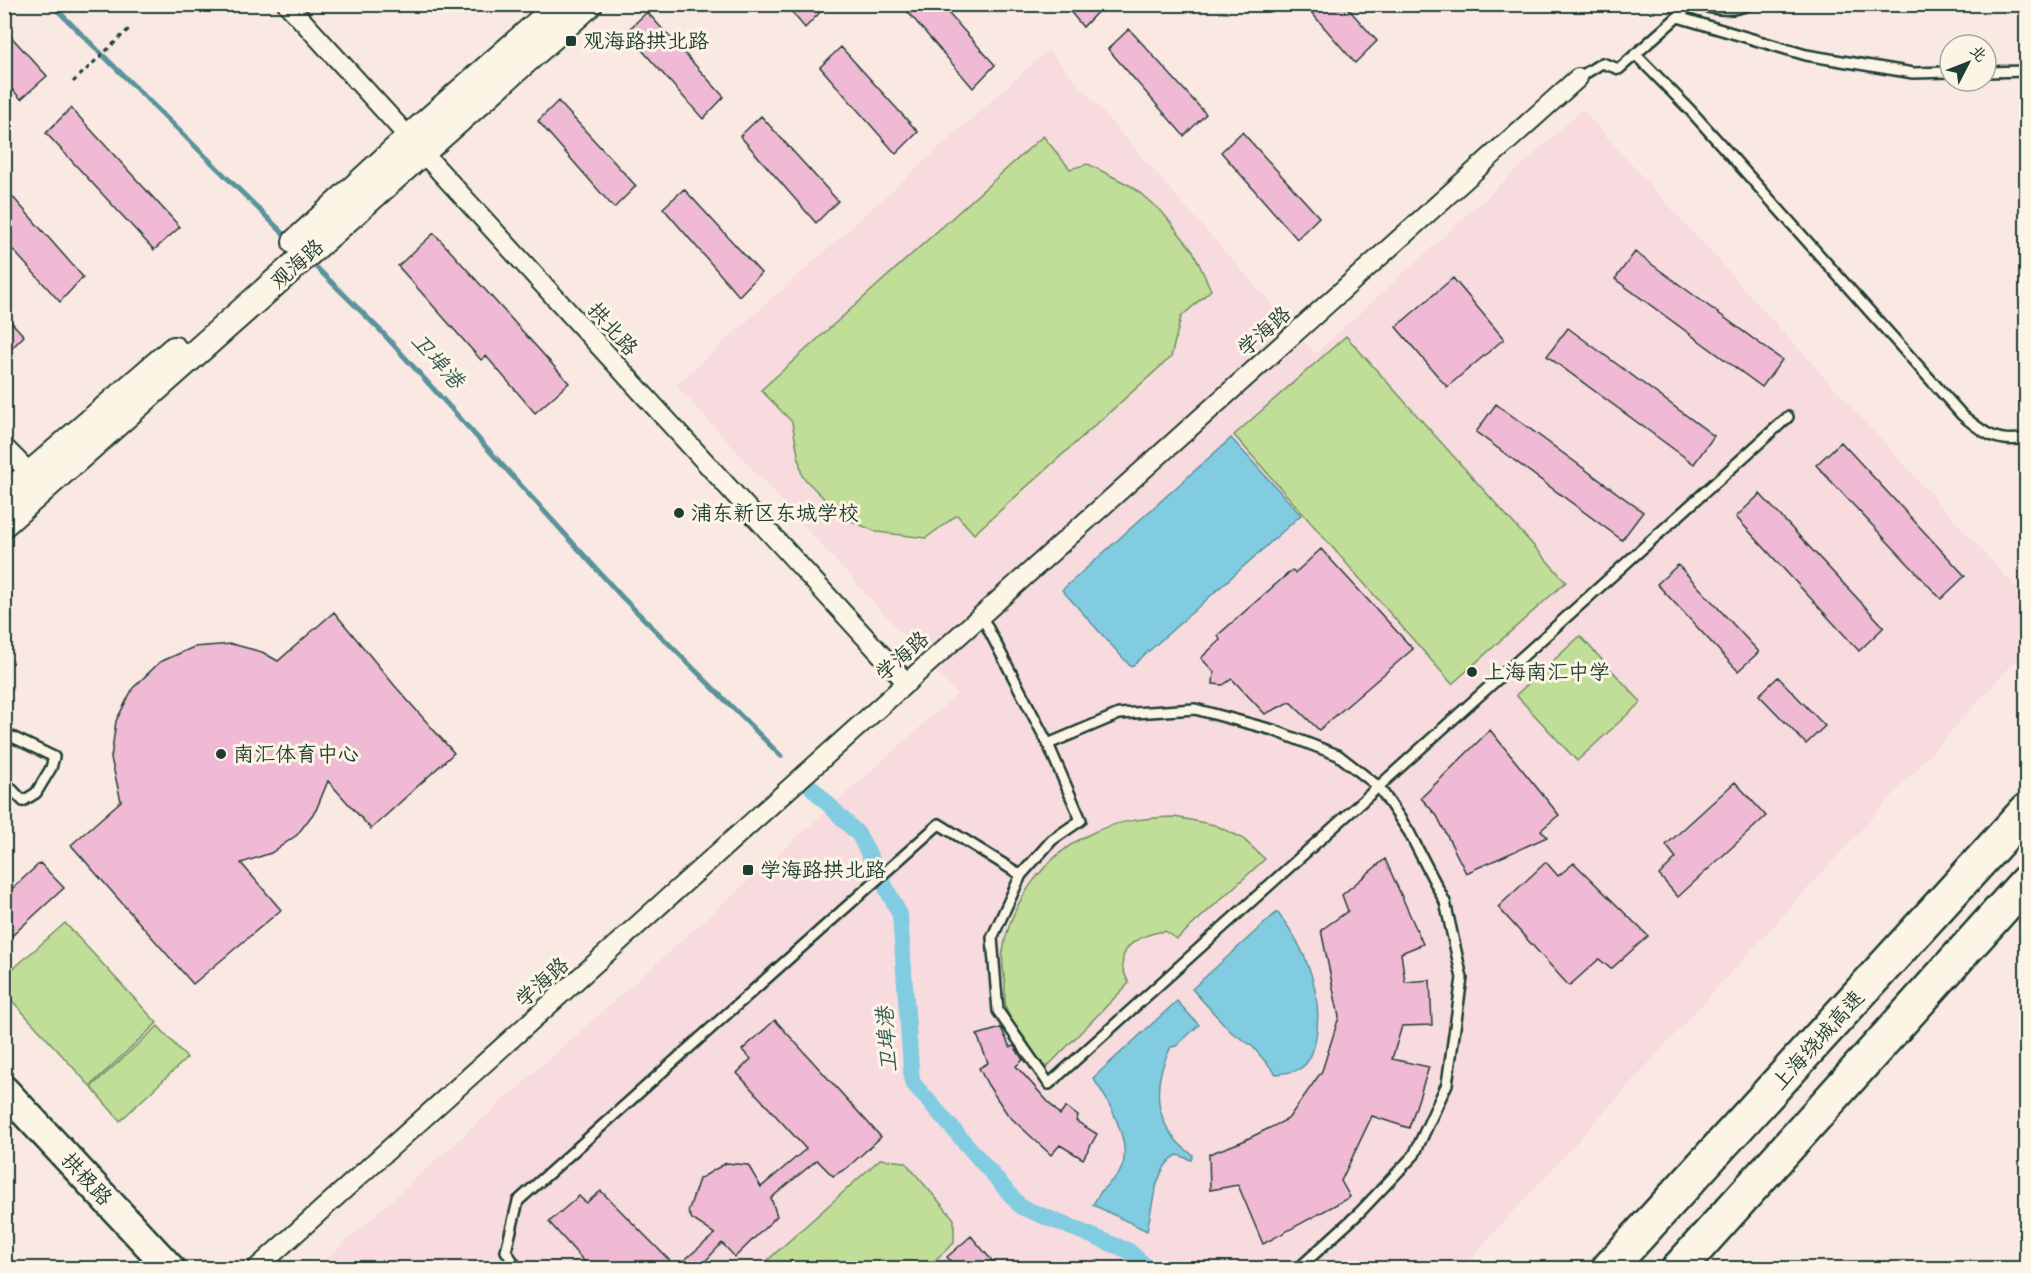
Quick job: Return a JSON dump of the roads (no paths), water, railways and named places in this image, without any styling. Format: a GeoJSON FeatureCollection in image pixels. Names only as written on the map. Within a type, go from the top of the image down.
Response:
{"type":"FeatureCollection","features":[{"type":"Feature","properties":{"kind":"highway","name":"上海绕城高速"},"geometry":{"type":"LineString","coordinates":[[1609,1269],[2026,811]]}},
{"type":"Feature","properties":{"kind":"highway"},"geometry":{"type":"LineString","coordinates":[[1679,1269],[2026,882]]}},
{"type":"Feature","properties":{"kind":"highway"},"geometry":{"type":"LineString","coordinates":[[1590,1269],[1724,1142]]}},
{"type":"Feature","properties":{"kind":"highway"},"geometry":{"type":"LineString","coordinates":[[1689,1269],[1762,1176]]}},
{"type":"Feature","properties":{"kind":"main road","name":"观海路"},"geometry":{"type":"LineString","coordinates":[[4,523],[38,481],[416,145],[561,4]]}},
{"type":"Feature","properties":{"kind":"main road","name":"观海路"},"geometry":{"type":"LineString","coordinates":[[416,145],[589,4]]}},
{"type":"Feature","properties":{"kind":"main road","name":"观海路"},"geometry":{"type":"LineString","coordinates":[[4,497],[38,481]]}},
{"type":"Feature","properties":{"kind":"main road","name":"拱极路"},"geometry":{"type":"LineString","coordinates":[[4,1090],[170,1269]]}},
{"type":"Feature","properties":{"kind":"main road","name":"拱极路"},"geometry":{"type":"LineString","coordinates":[[4,1117],[145,1269]]}},
{"type":"Feature","properties":{"kind":"street","name":"拱北路"},"geometry":{"type":"LineString","coordinates":[[287,4],[907,683]]}},
{"type":"Feature","properties":{"kind":"street","name":"学海路"},"geometry":{"type":"LineString","coordinates":[[257,1269],[1578,78]]}},
{"type":"Feature","properties":{"kind":"street"},"geometry":{"type":"LineString","coordinates":[[4,447],[38,481]]}},
{"type":"Feature","properties":{"kind":"lane"},"geometry":{"type":"LineString","coordinates":[[1578,78],[1602,63],[1618,69],[1693,4],[1718,10],[1744,7],[1750,4]]}},
{"type":"Feature","properties":{"kind":"lane"},"geometry":{"type":"LineString","coordinates":[[1678,17],[1806,55],[1913,73],[1938,72]]}},
{"type":"Feature","properties":{"kind":"lane"},"geometry":{"type":"LineString","coordinates":[[1635,54],[1690,110],[1962,415],[1986,435],[2011,441],[2026,438]]}},
{"type":"Feature","properties":{"kind":"lane"},"geometry":{"type":"LineString","coordinates":[[1998,72],[2026,71]]}},
{"type":"Feature","properties":{"kind":"lane"},"geometry":{"type":"LineString","coordinates":[[981,615],[1048,744],[1081,820],[1052,840],[1021,875],[992,938],[998,1011],[1049,1084],[1788,417]]}},
{"type":"Feature","properties":{"kind":"lane"},"geometry":{"type":"LineString","coordinates":[[1048,744],[1119,714],[1195,709],[1273,730],[1338,754],[1379,787],[1408,832],[1445,902],[1462,978],[1447,1084],[1414,1155],[1359,1213],[1299,1269]]}},
{"type":"Feature","properties":{"kind":"lane"},"geometry":{"type":"LineString","coordinates":[[4,733],[54,757],[51,768],[36,793],[23,801],[4,781]]}},
{"type":"Feature","properties":{"kind":"lane"},"geometry":{"type":"LineString","coordinates":[[517,1269],[507,1251],[518,1201],[939,824],[1021,875]]}},
{"type":"Feature","properties":{"kind":"water"},"geometry":{"type":"Polygon","coordinates":[[[1231,438],[1301,515],[1131,667],[1062,590],[1231,438]]]}},
{"type":"Feature","properties":{"kind":"water"},"geometry":{"type":"Polygon","coordinates":[[[1277,912],[1297,941],[1311,973],[1317,1007],[1317,1025],[1313,1050],[1305,1064],[1294,1071],[1276,1074],[1252,1046],[1231,1032],[1192,989],[1277,912]]]}},
{"type":"Feature","properties":{"kind":"water"},"geometry":{"type":"Polygon","coordinates":[[[1177,1001],[1199,1025],[1176,1046],[1171,1047],[1160,1077],[1159,1106],[1170,1133],[1193,1155],[1191,1160],[1178,1155],[1164,1168],[1156,1188],[1147,1231],[1093,1205],[1102,1190],[1119,1173],[1124,1151],[1118,1124],[1106,1098],[1093,1078],[1177,1001]]]}},
{"type":"Feature","properties":{"kind":"waterway","name":"卫埠港"},"geometry":{"type":"LineString","coordinates":[[51,4],[289,239]]}},
{"type":"Feature","properties":{"kind":"waterway","name":"卫埠港"},"geometry":{"type":"LineString","coordinates":[[310,261],[381,331],[621,596],[781,756]]}},
{"type":"Feature","properties":{"kind":"waterway","name":"卫埠港"},"geometry":{"type":"LineString","coordinates":[[811,787],[859,835],[900,915],[912,1082],[1021,1207],[1129,1251],[1148,1268]]}},
{"type":"Feature","properties":{"kind":"place","name":"观海路拱北路"},"geometry":{"type":"Point","coordinates":[571,41]}},
{"type":"Feature","properties":{"kind":"place","name":"浦东新区东城学校"},"geometry":{"type":"Point","coordinates":[679,513]}},
{"type":"Feature","properties":{"kind":"place","name":"上海南汇中学"},"geometry":{"type":"Point","coordinates":[1472,672]}},
{"type":"Feature","properties":{"kind":"place","name":"南汇体育中心"},"geometry":{"type":"Point","coordinates":[221,754]}},
{"type":"Feature","properties":{"kind":"place","name":"学海路拱北路"},"geometry":{"type":"Point","coordinates":[748,870]}}]}
